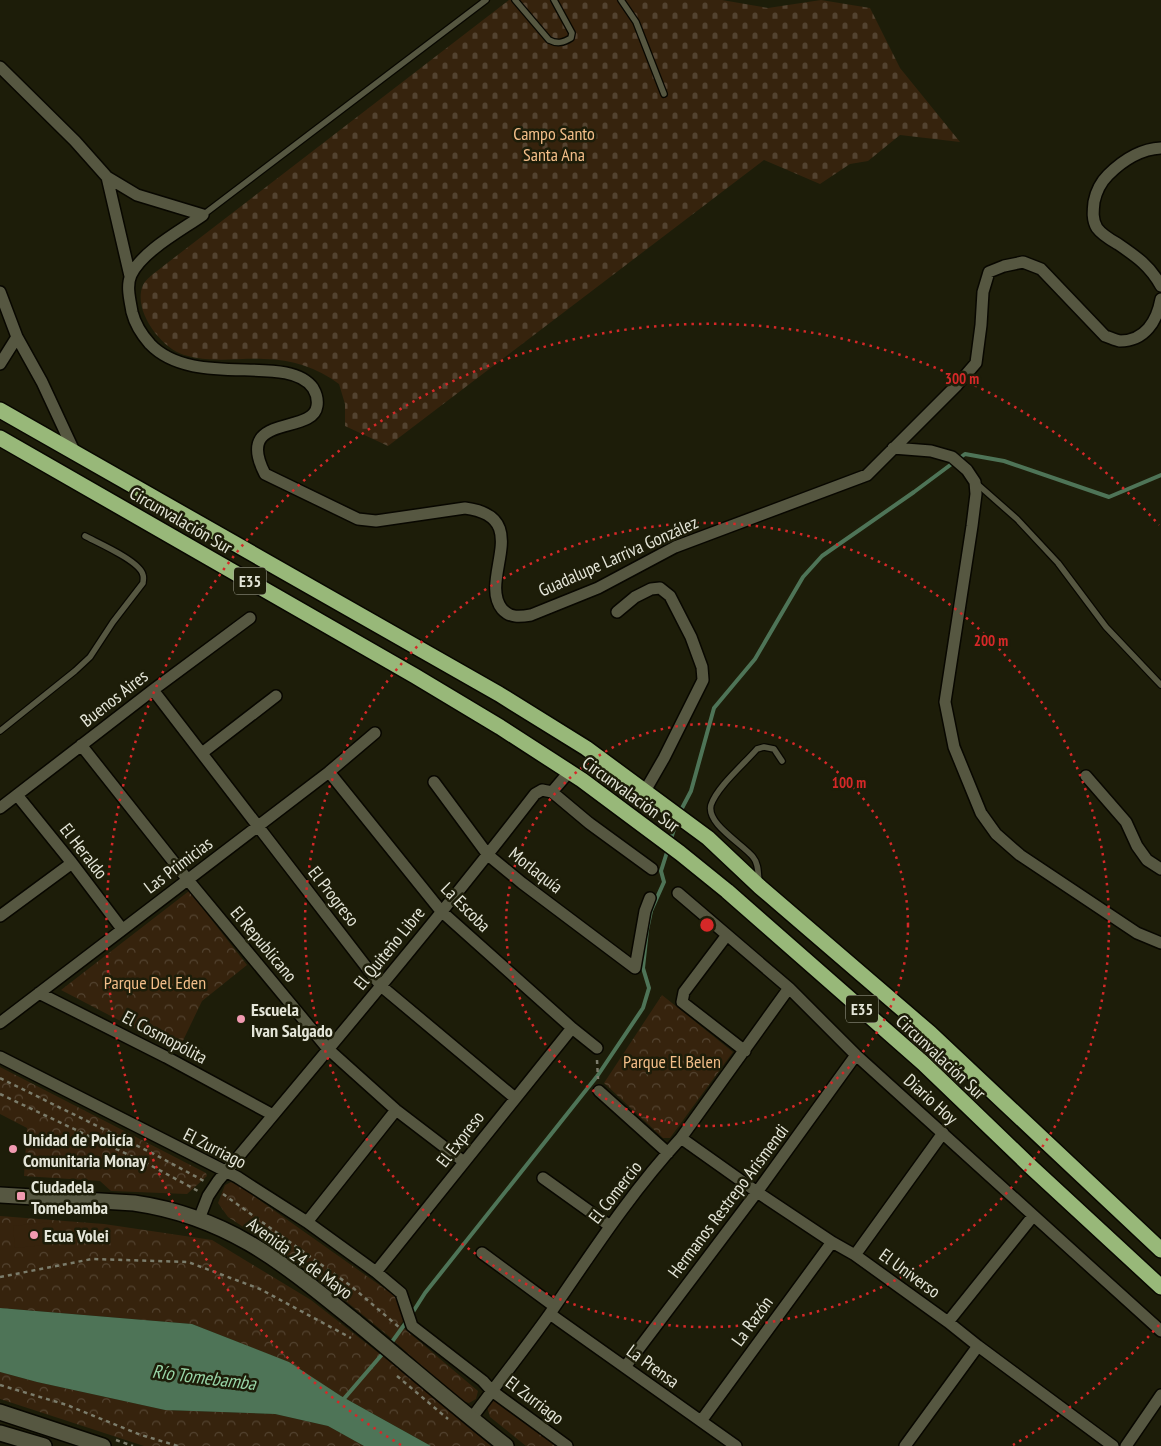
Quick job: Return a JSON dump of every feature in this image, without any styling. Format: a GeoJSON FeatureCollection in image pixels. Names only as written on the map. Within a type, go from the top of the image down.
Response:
{"type":"FeatureCollection","features":[{"type":"Feature","properties":{"kind":"highway","name":"Circunvalación Sur"},"geometry":{"type":"LineString","coordinates":[[0,410],[96,467],[499,694],[586,748],[708,838],[760,887],[930,1033],[1161,1250]]}},
{"type":"Feature","properties":{"kind":"highway","name":"Circunvalación Sur"},"geometry":{"type":"LineString","coordinates":[[0,438],[500,726],[569,772],[680,853],[727,891],[923,1064],[1161,1287]]}},
{"type":"Feature","properties":{"kind":"main road","name":"Avenida 24 de Mayo"},"geometry":{"type":"LineString","coordinates":[[0,1195],[134,1203],[155,1206],[199,1219],[229,1231],[257,1246],[303,1280],[364,1338],[406,1364],[506,1446]]}},
{"type":"Feature","properties":{"kind":"main road"},"geometry":{"type":"LineString","coordinates":[[0,1412],[104,1446]]}},
{"type":"Feature","properties":{"kind":"main road"},"geometry":{"type":"LineString","coordinates":[[7,1438],[44,1446]]}},
{"type":"Feature","properties":{"kind":"street"},"geometry":{"type":"LineString","coordinates":[[0,67],[75,141],[107,177],[138,195],[203,216]]}},
{"type":"Feature","properties":{"kind":"street"},"geometry":{"type":"LineString","coordinates":[[1161,148],[1138,154],[1125,160],[1106,177],[1096,191],[1093,213],[1096,227],[1154,272],[1161,286]]}},
{"type":"Feature","properties":{"kind":"street"},"geometry":{"type":"LineString","coordinates":[[107,177],[130,276]]}},
{"type":"Feature","properties":{"kind":"street"},"geometry":{"type":"LineString","coordinates":[[130,276],[143,256],[203,216]]}},
{"type":"Feature","properties":{"kind":"street"},"geometry":{"type":"LineString","coordinates":[[893,448],[956,385],[976,362],[981,325],[982,292],[989,272],[1004,266],[1023,262],[1041,269],[1105,336],[1119,341],[1138,338],[1152,324],[1158,312],[1161,299]]}},
{"type":"Feature","properties":{"kind":"street","name":"Guadalupe Larriva González"},"geometry":{"type":"LineString","coordinates":[[130,276],[129,296],[133,316],[143,336],[159,353],[181,364],[201,368],[289,373],[303,379],[313,388],[318,401],[316,410],[308,418],[269,431],[262,438],[257,448],[258,461],[265,474],[358,519],[376,521],[465,508],[490,518],[499,529],[502,549],[496,594],[498,603],[503,611],[509,615],[520,617],[531,615],[555,606],[598,588],[675,547],[867,475],[893,448]]}},
{"type":"Feature","properties":{"kind":"street"},"geometry":{"type":"LineString","coordinates":[[0,292],[17,337],[42,382],[73,452],[96,467]]}},
{"type":"Feature","properties":{"kind":"street"},"geometry":{"type":"LineString","coordinates":[[0,364],[17,337]]}},
{"type":"Feature","properties":{"kind":"street"},"geometry":{"type":"LineString","coordinates":[[893,448],[931,451],[952,456],[967,470],[975,482],[976,494],[958,623],[944,702],[954,747],[982,813],[996,834],[1020,855],[1137,933],[1161,943]]}},
{"type":"Feature","properties":{"kind":"street"},"geometry":{"type":"LineString","coordinates":[[617,612],[635,597],[651,589],[660,588],[670,596],[690,637],[702,668],[703,680],[646,792]]}},
{"type":"Feature","properties":{"kind":"street","name":"Buenos Aires"},"geometry":{"type":"LineString","coordinates":[[0,808],[152,690],[250,618]]}},
{"type":"Feature","properties":{"kind":"street","name":"El Progreso"},"geometry":{"type":"LineString","coordinates":[[152,690],[381,986],[515,1098]]}},
{"type":"Feature","properties":{"kind":"street"},"geometry":{"type":"LineString","coordinates":[[202,753],[276,696]]}},
{"type":"Feature","properties":{"kind":"street","name":"Las Primicias"},"geometry":{"type":"LineString","coordinates":[[0,1023],[329,772],[375,733]]}},
{"type":"Feature","properties":{"kind":"street","name":"El Republicano"},"geometry":{"type":"LineString","coordinates":[[81,745],[188,880],[328,1049],[396,1110],[464,1162]]}},
{"type":"Feature","properties":{"kind":"street","name":"La Escoba"},"geometry":{"type":"LineString","coordinates":[[329,772],[441,911],[597,1048]]}},
{"type":"Feature","properties":{"kind":"street"},"geometry":{"type":"LineString","coordinates":[[569,772],[552,792],[589,823],[652,869]]}},
{"type":"Feature","properties":{"kind":"street"},"geometry":{"type":"LineString","coordinates":[[1086,776],[1126,822],[1137,846],[1147,860],[1161,869]]}},
{"type":"Feature","properties":{"kind":"street","name":"Morlaquía"},"geometry":{"type":"LineString","coordinates":[[434,782],[488,854],[522,883],[635,968],[644,910],[650,898]]}},
{"type":"Feature","properties":{"kind":"street","name":"El Quiteño Libre"},"geometry":{"type":"LineString","coordinates":[[199,1219],[211,1192],[226,1172],[381,986],[535,794],[542,790],[552,792]]}},
{"type":"Feature","properties":{"kind":"street","name":"El Heraldo"},"geometry":{"type":"LineString","coordinates":[[17,795],[72,862],[122,929]]}},
{"type":"Feature","properties":{"kind":"street"},"geometry":{"type":"LineString","coordinates":[[0,916],[72,862]]}},
{"type":"Feature","properties":{"kind":"street","name":"Diario Hoy"},"geometry":{"type":"LineString","coordinates":[[678,893],[789,988],[856,1055],[1161,1330]]}},
{"type":"Feature","properties":{"kind":"street"},"geometry":{"type":"LineString","coordinates":[[727,934],[684,992],[682,1002],[745,1051]]}},
{"type":"Feature","properties":{"kind":"street","name":"El Comercio"},"geometry":{"type":"LineString","coordinates":[[471,1419],[552,1310],[610,1226],[682,1138],[789,988]]}},
{"type":"Feature","properties":{"kind":"street","name":"El Cosmopólita"},"geometry":{"type":"LineString","coordinates":[[39,993],[166,1057],[273,1115]]}},
{"type":"Feature","properties":{"kind":"street","name":"El Expreso"},"geometry":{"type":"LineString","coordinates":[[376,1272],[572,1028]]}},
{"type":"Feature","properties":{"kind":"street","name":"Hermanos Restrepo Arismendi"},"geometry":{"type":"LineString","coordinates":[[625,1367],[757,1192],[856,1055]]}},
{"type":"Feature","properties":{"kind":"street","name":"El Zurriago"},"geometry":{"type":"LineString","coordinates":[[0,1057],[237,1177],[307,1222],[376,1272],[401,1293],[412,1326],[492,1390],[567,1446]]}},
{"type":"Feature","properties":{"kind":"street"},"geometry":{"type":"LineString","coordinates":[[599,1091],[668,1153]]}},
{"type":"Feature","properties":{"kind":"street"},"geometry":{"type":"LineString","coordinates":[[307,1222],[396,1110]]}},
{"type":"Feature","properties":{"kind":"street"},"geometry":{"type":"LineString","coordinates":[[856,1255],[944,1133]]}},
{"type":"Feature","properties":{"kind":"street","name":"El Universo"},"geometry":{"type":"LineString","coordinates":[[682,1138],[757,1192],[832,1242],[856,1255],[1113,1446]]}},
{"type":"Feature","properties":{"kind":"street"},"geometry":{"type":"LineString","coordinates":[[543,1178],[610,1226]]}},
{"type":"Feature","properties":{"kind":"street"},"geometry":{"type":"LineString","coordinates":[[948,1322],[1034,1216]]}},
{"type":"Feature","properties":{"kind":"street","name":"La Razón"},"geometry":{"type":"LineString","coordinates":[[701,1421],[832,1242]]}},
{"type":"Feature","properties":{"kind":"street","name":"La Prensa"},"geometry":{"type":"LineString","coordinates":[[482,1252],[625,1367],[736,1446]]}},
{"type":"Feature","properties":{"kind":"street"},"geometry":{"type":"LineString","coordinates":[[905,1446],[978,1346]]}},
{"type":"Feature","properties":{"kind":"street"},"geometry":{"type":"LineString","coordinates":[[1126,1446],[1161,1395]]}},
{"type":"Feature","properties":{"kind":"lane"},"geometry":{"type":"LineString","coordinates":[[203,216],[486,0]]}},
{"type":"Feature","properties":{"kind":"lane"},"geometry":{"type":"LineString","coordinates":[[515,0],[549,40],[555,43],[566,41],[571,38],[572,33],[554,0]]}},
{"type":"Feature","properties":{"kind":"lane"},"geometry":{"type":"LineString","coordinates":[[621,0],[636,22],[664,94]]}},
{"type":"Feature","properties":{"kind":"lane"},"geometry":{"type":"LineString","coordinates":[[975,482],[1017,519],[1058,563],[1106,626],[1161,685]]}},
{"type":"Feature","properties":{"kind":"lane"},"geometry":{"type":"LineString","coordinates":[[0,731],[90,656],[112,622],[136,595],[143,583],[143,575],[139,568],[85,536]]}},
{"type":"Feature","properties":{"kind":"lane"},"geometry":{"type":"LineString","coordinates":[[760,887],[758,868],[754,858],[715,821],[711,812],[712,805],[720,790],[757,749],[764,747],[774,749],[782,761]]}},
{"type":"Feature","properties":{"kind":"path"},"geometry":{"type":"LineString","coordinates":[[597,1048],[599,1091]]}},
{"type":"Feature","properties":{"kind":"path"},"geometry":{"type":"LineString","coordinates":[[0,1078],[154,1154],[350,1286],[399,1327]]}},
{"type":"Feature","properties":{"kind":"path"},"geometry":{"type":"LineString","coordinates":[[0,1094],[211,1192]]}},
{"type":"Feature","properties":{"kind":"path"},"geometry":{"type":"LineString","coordinates":[[0,1276],[92,1259],[188,1262],[260,1289],[364,1338]]}},
{"type":"Feature","properties":{"kind":"path"},"geometry":{"type":"LineString","coordinates":[[0,1385],[67,1405],[141,1435],[178,1446]]}},
{"type":"Feature","properties":{"kind":"green space","name":"Campo Santo Santa Ana"},"geometry":{"type":"Polygon","coordinates":[[[509,0],[722,0],[768,8],[821,0],[870,8],[900,68],[960,142],[900,135],[868,161],[850,164],[820,184],[764,160],[388,446],[345,426],[345,404],[339,384],[322,373],[294,363],[274,359],[204,359],[184,355],[166,345],[151,327],[142,306],[141,295],[143,285],[147,279],[509,0]]]}},
{"type":"Feature","properties":{"kind":"green space","name":"Parque Del Eden"},"geometry":{"type":"Polygon","coordinates":[[[189,891],[247,965],[202,1001],[178,1051],[61,990],[189,891]]]}},
{"type":"Feature","properties":{"kind":"green space","name":"Parque El Belen"},"geometry":{"type":"Polygon","coordinates":[[[662,995],[733,1052],[670,1138],[663,1138],[604,1083],[662,995]]]}},
{"type":"Feature","properties":{"kind":"green space"},"geometry":{"type":"Polygon","coordinates":[[[0,1067],[206,1173],[207,1176],[187,1194],[111,1191],[100,1181],[24,1176],[27,1128],[0,1114],[0,1067]]]}},
{"type":"Feature","properties":{"kind":"green space"},"geometry":{"type":"Polygon","coordinates":[[[231,1182],[241,1187],[412,1308],[400,1325],[478,1391],[476,1399],[469,1403],[457,1399],[391,1338],[315,1276],[228,1217],[218,1203],[225,1185],[231,1182]]]}},
{"type":"Feature","properties":{"kind":"green space"},"geometry":{"type":"Polygon","coordinates":[[[0,1216],[104,1224],[212,1240],[311,1300],[408,1376],[491,1446],[431,1446],[341,1396],[288,1362],[192,1324],[0,1308],[0,1216]]]}},
{"type":"Feature","properties":{"kind":"green space","name":"Ecua Volei"},"geometry":{"type":"Polygon","coordinates":[[[52,1222],[54,1244],[15,1248],[13,1226],[52,1222]]]}},
{"type":"Feature","properties":{"kind":"green space"},"geometry":{"type":"Polygon","coordinates":[[[0,1372],[165,1410],[275,1414],[328,1426],[364,1446],[144,1446],[0,1399],[0,1372]]]}},
{"type":"Feature","properties":{"kind":"green space"},"geometry":{"type":"Polygon","coordinates":[[[493,1400],[556,1446],[526,1446],[490,1417],[487,1407],[493,1400]]]}},
{"type":"Feature","properties":{"kind":"water","name":"Río Tomebamba"},"geometry":{"type":"Polygon","coordinates":[[[0,1308],[192,1324],[289,1362],[341,1396],[431,1446],[364,1446],[328,1426],[275,1414],[165,1410],[0,1372],[0,1308]]]}},
{"type":"Feature","properties":{"kind":"waterway"},"geometry":{"type":"LineString","coordinates":[[680,812],[691,791],[714,708],[755,659],[803,577],[822,556],[965,454],[1004,461],[1109,497],[1161,475]]}},
{"type":"Feature","properties":{"kind":"waterway"},"geometry":{"type":"LineString","coordinates":[[670,842],[677,820]]}},
{"type":"Feature","properties":{"kind":"waterway"},"geometry":{"type":"LineString","coordinates":[[411,1315],[425,1293],[598,1075],[643,1008],[649,988],[643,968],[647,930],[651,911],[664,882],[661,871],[668,849]]}},
{"type":"Feature","properties":{"kind":"waterway"},"geometry":{"type":"LineString","coordinates":[[389,1346],[407,1321]]}},
{"type":"Feature","properties":{"kind":"waterway"},"geometry":{"type":"LineString","coordinates":[[342,1401],[385,1351]]}},
{"type":"Feature","properties":{"kind":"place","name":"Escuela Ivan Salgado"},"geometry":{"type":"Point","coordinates":[241,1019]}},
{"type":"Feature","properties":{"kind":"place","name":"Unidad de Policía Comunitaria Monay"},"geometry":{"type":"Point","coordinates":[13,1149]}},
{"type":"Feature","properties":{"kind":"place","name":"Ciudadela Tomebamba"},"geometry":{"type":"Point","coordinates":[21,1196]}},
{"type":"Feature","properties":{"kind":"place","name":"Ecua Volei"},"geometry":{"type":"Point","coordinates":[34,1235]}}]}
